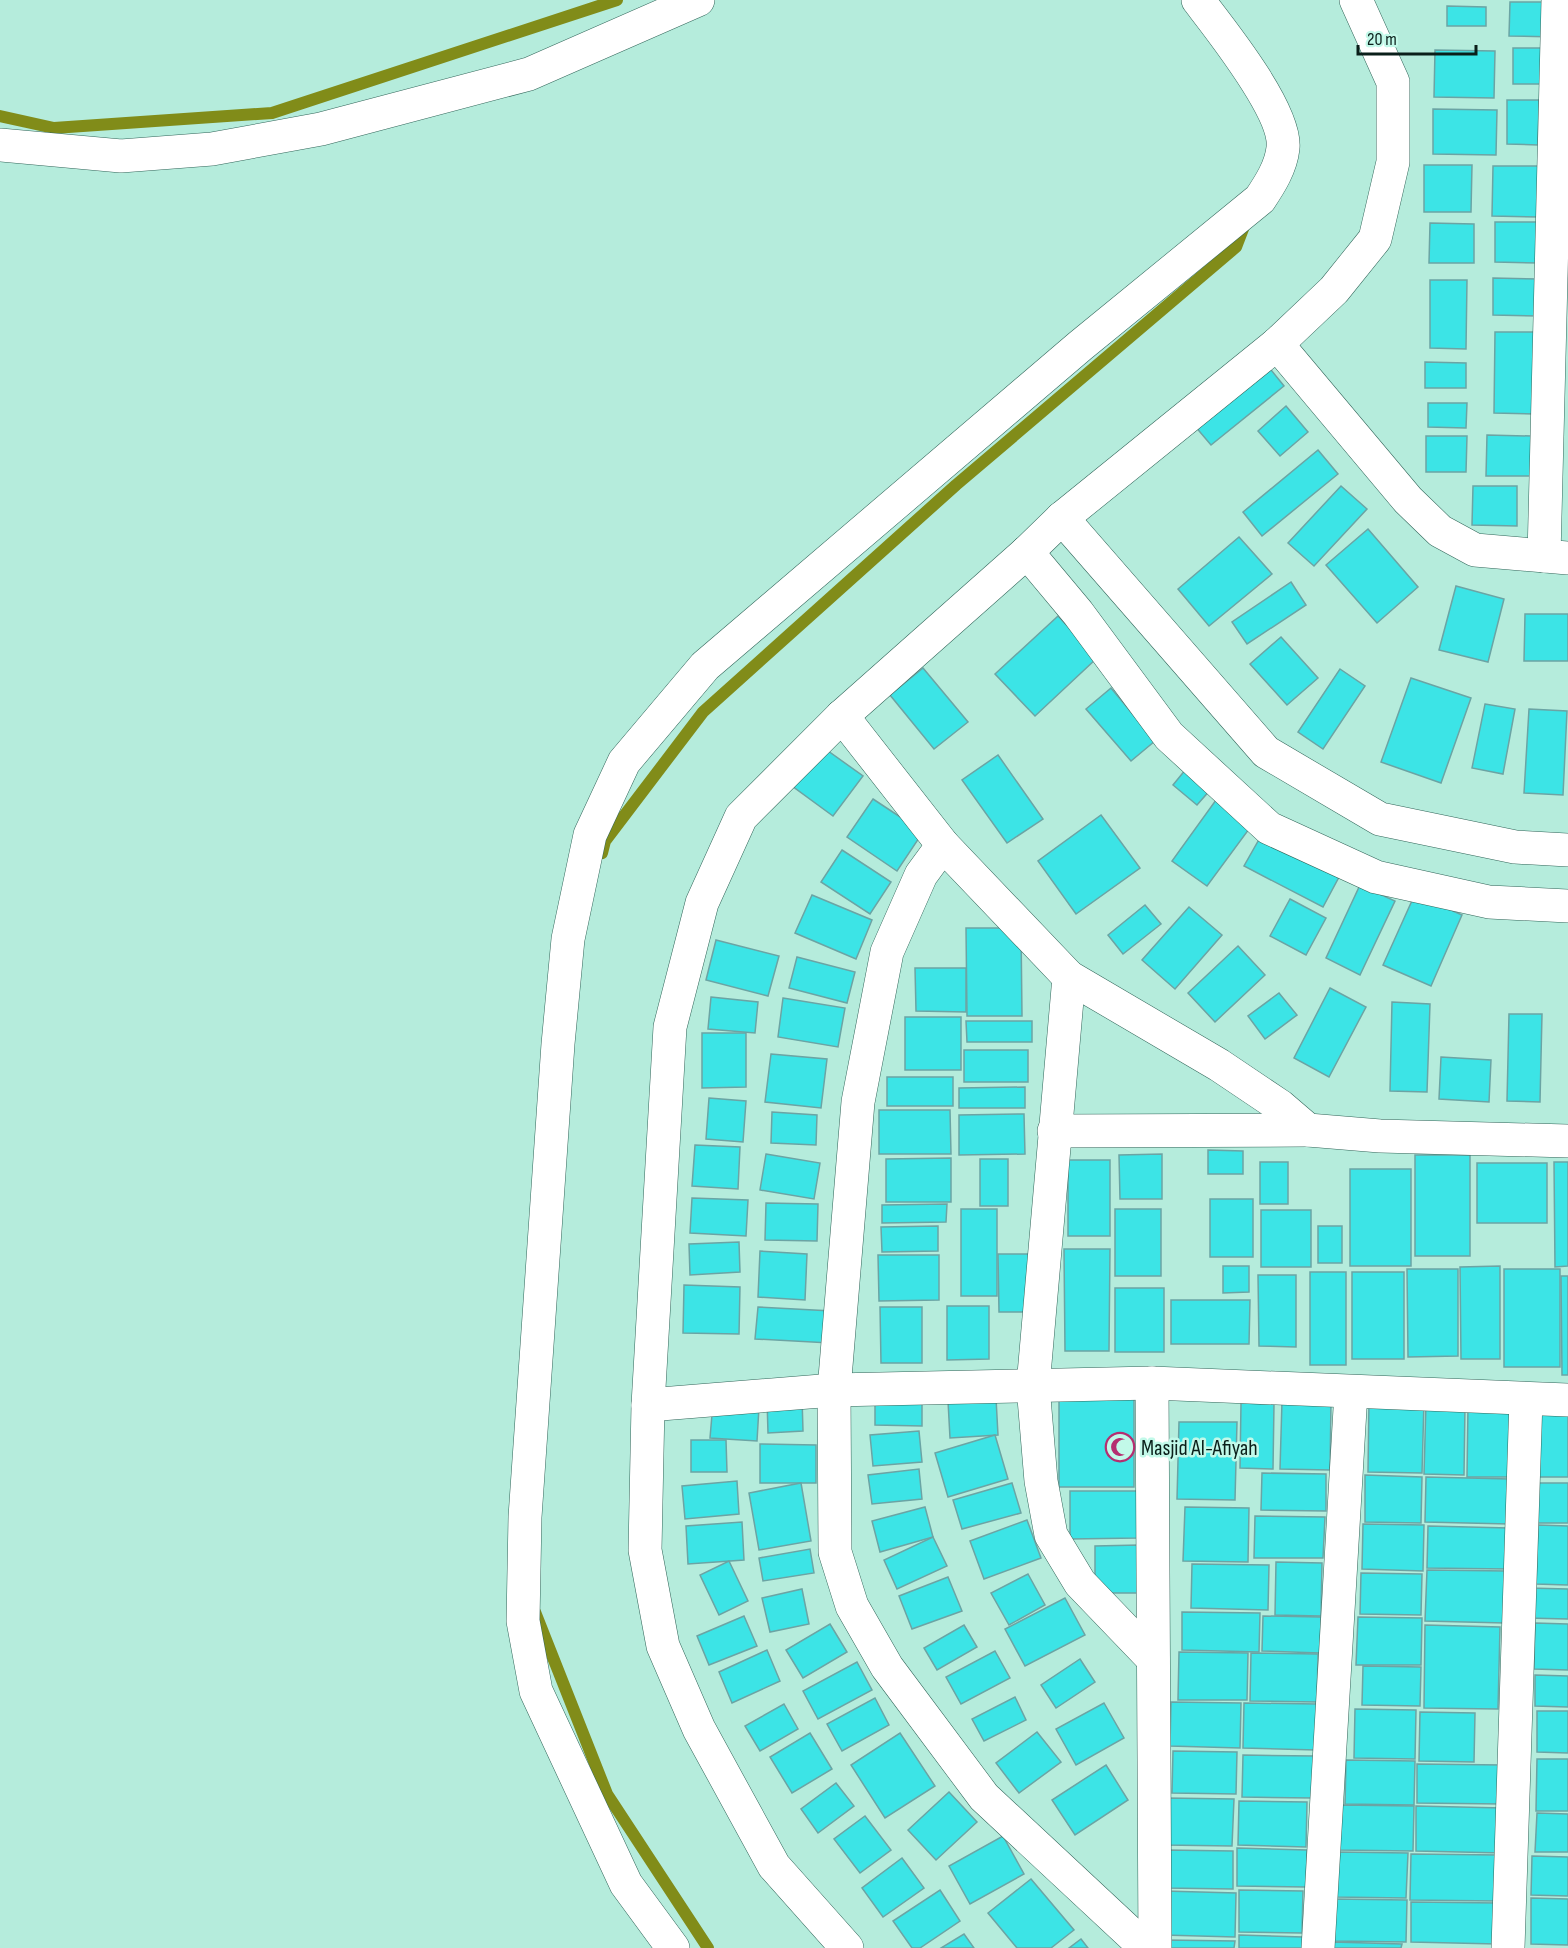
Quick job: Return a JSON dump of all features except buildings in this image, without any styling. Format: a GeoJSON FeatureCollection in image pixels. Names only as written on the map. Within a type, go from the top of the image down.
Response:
{"type":"FeatureCollection","features":[{"type":"Feature","properties":{"kind":"street"},"geometry":{"type":"LineString","coordinates":[[0,145],[121,156],[212,149],[321,129],[529,74],[698,0]]}},
{"type":"Feature","properties":{"kind":"street"},"geometry":{"type":"LineString","coordinates":[[673,1948],[626,1884],[536,1691],[523,1621],[525,1517],[558,1044],[568,939],[590,835],[624,762],[705,666],[1080,346],[1260,199],[1274,177],[1281,158],[1282,135],[1269,102],[1198,0]]}},
{"type":"Feature","properties":{"kind":"street"},"geometry":{"type":"LineString","coordinates":[[847,1948],[774,1866],[699,1729],[663,1646],[645,1550],[648,1405],[670,1028],[702,903],[741,817],[842,716],[1027,552],[1062,518],[1277,344],[1334,290],[1375,240],[1393,162],[1394,82],[1356,0]]}},
{"type":"Feature","properties":{"kind":"street"},"geometry":{"type":"LineString","coordinates":[[1277,344],[1408,500],[1440,531],[1475,550],[1556,557],[1558,0]]}},
{"type":"Feature","properties":{"kind":"street"},"geometry":{"type":"LineString","coordinates":[[1062,518],[1266,752],[1380,819],[1515,847],[1568,850]]}},
{"type":"Feature","properties":{"kind":"street"},"geometry":{"type":"LineString","coordinates":[[1027,552],[1078,613],[1169,736],[1269,828],[1376,878],[1489,902],[1568,906]]}},
{"type":"Feature","properties":{"kind":"street"},"geometry":{"type":"LineString","coordinates":[[842,716],[943,845],[1069,977],[1220,1065],[1280,1106],[1308,1130]]}},
{"type":"Feature","properties":{"kind":"street"},"geometry":{"type":"LineString","coordinates":[[943,845],[921,875],[887,952],[858,1102],[834,1390],[835,1552],[852,1606],[887,1666],[984,1797],[1146,1948]]}},
{"type":"Feature","properties":{"kind":"street"},"geometry":{"type":"LineString","coordinates":[[1069,977],[1033,1386],[1041,1481],[1051,1535],[1080,1583],[1153,1659]]}},
{"type":"Feature","properties":{"kind":"street"},"geometry":{"type":"LineString","coordinates":[[1054,1131],[1308,1130],[1380,1136],[1568,1141]]}},
{"type":"Feature","properties":{"kind":"street"},"geometry":{"type":"LineString","coordinates":[[648,1405],[834,1390],[1152,1383],[1568,1400]]}},
{"type":"Feature","properties":{"kind":"street"},"geometry":{"type":"LineString","coordinates":[[1152,1383],[1155,1948]]}},
{"type":"Feature","properties":{"kind":"street"},"geometry":{"type":"LineString","coordinates":[[1317,1948],[1351,1392]]}},
{"type":"Feature","properties":{"kind":"street"},"geometry":{"type":"LineString","coordinates":[[1508,1948],[1526,1399]]}},
{"type":"Feature","properties":{"kind":"waterway"},"geometry":{"type":"LineString","coordinates":[[0,116],[54,128],[272,113],[617,0]]}},
{"type":"Feature","properties":{"kind":"waterway"},"geometry":{"type":"LineString","coordinates":[[602,853],[605,841],[703,712],[956,485],[1236,247],[1246,221]]}},
{"type":"Feature","properties":{"kind":"waterway"},"geometry":{"type":"LineString","coordinates":[[535,1612],[607,1794],[708,1948]]}},
{"type":"Feature","properties":{"kind":"place","name":"Masjid Al-Afiyah"},"geometry":{"type":"Point","coordinates":[1120,1447]}}]}
